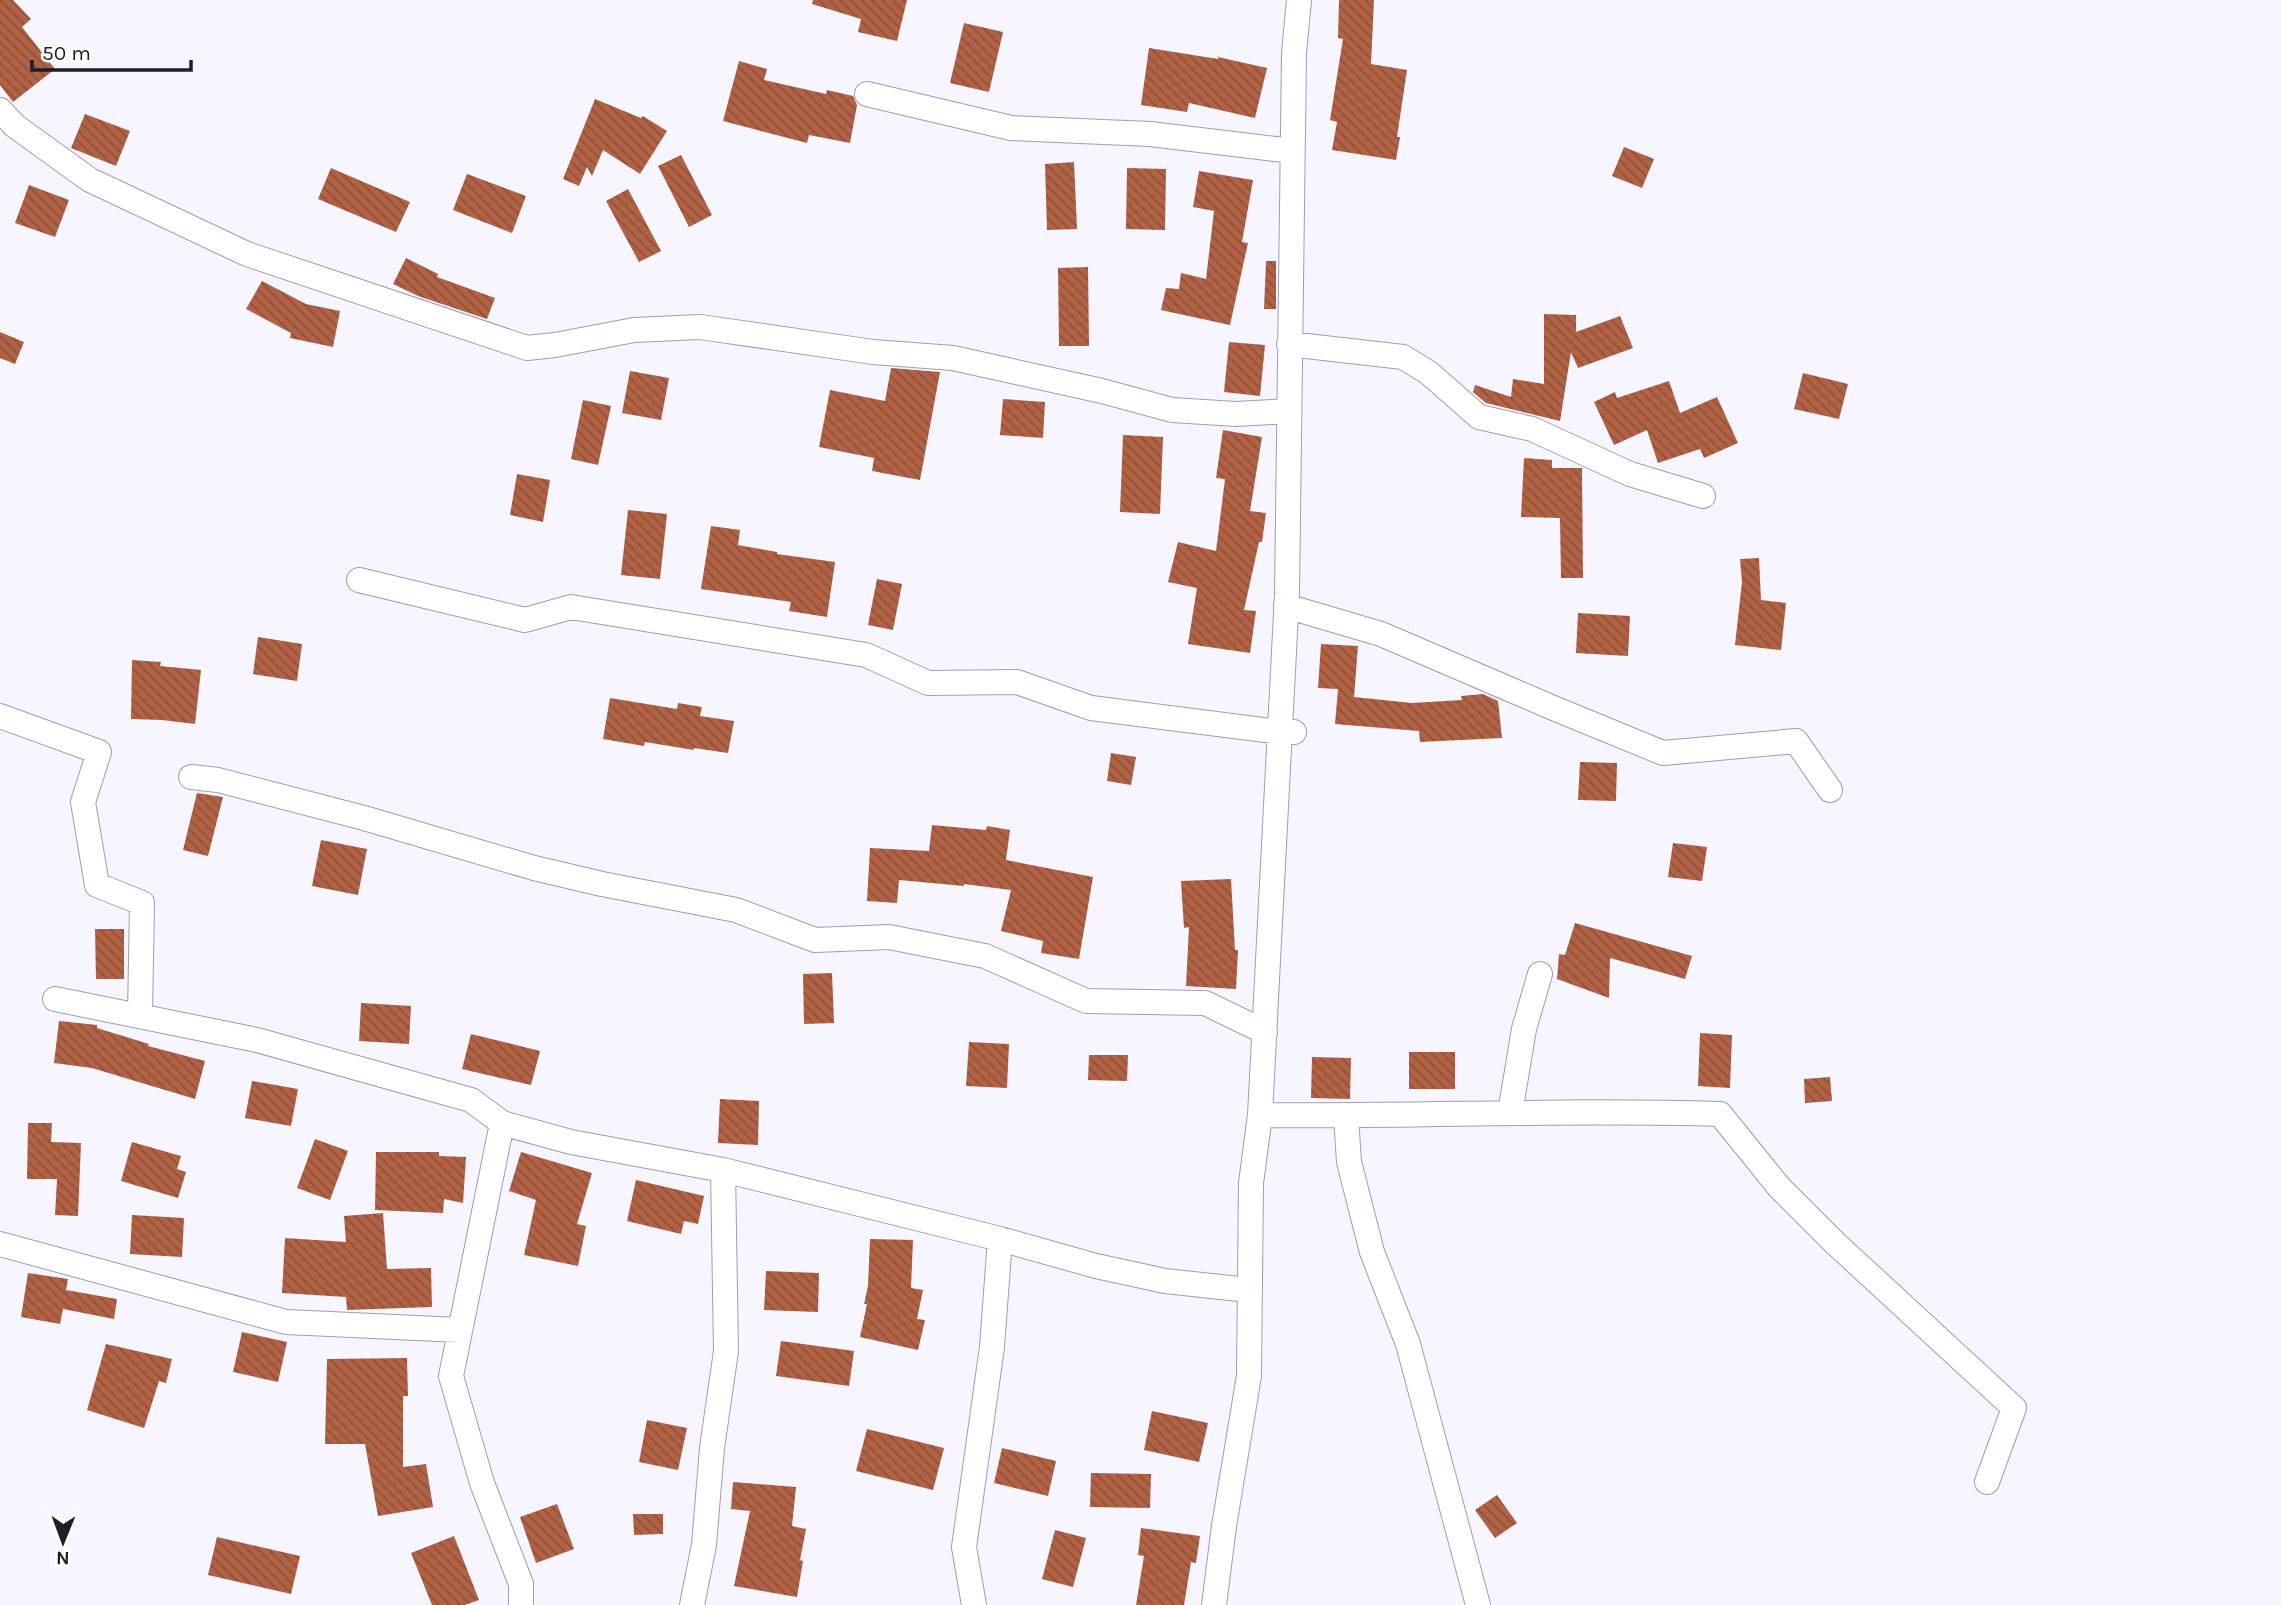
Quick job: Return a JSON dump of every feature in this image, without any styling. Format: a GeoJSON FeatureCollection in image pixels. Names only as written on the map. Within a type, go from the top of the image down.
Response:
{"type":"FeatureCollection","features":[{"type":"Feature","properties":{"kind":"street"},"geometry":{"type":"LineString","coordinates":[[1214,1605],[1249,1376],[1251,1184],[1260,1115],[1287,732],[1289,344],[1294,53],[1298,0]]}},
{"type":"Feature","properties":{"kind":"street"},"geometry":{"type":"LineString","coordinates":[[867,94],[1011,128],[1150,134],[1292,151]]}},
{"type":"Feature","properties":{"kind":"street"},"geometry":{"type":"LineString","coordinates":[[0,110],[15,127],[90,180],[247,254],[527,348],[634,330],[700,327],[873,352],[953,358],[1102,391],[1172,410],[1236,414],[1288,411]]}},
{"type":"Feature","properties":{"kind":"street"},"geometry":{"type":"LineString","coordinates":[[1289,344],[1403,357],[1429,373],[1479,417],[1532,429],[1630,474],[1703,496]]}},
{"type":"Feature","properties":{"kind":"street"},"geometry":{"type":"LineString","coordinates":[[359,580],[525,620],[571,607],[866,655],[928,683],[1017,682],[1091,708],[1287,732]]}},
{"type":"Feature","properties":{"kind":"street"},"geometry":{"type":"LineString","coordinates":[[1286,606],[1381,634],[1663,753],[1796,741],[1830,790]]}},
{"type":"Feature","properties":{"kind":"street"},"geometry":{"type":"LineString","coordinates":[[0,716],[99,752],[83,802],[97,885],[142,903],[140,1016]]}},
{"type":"Feature","properties":{"kind":"street"},"geometry":{"type":"LineString","coordinates":[[191,777],[218,780],[364,818],[534,868],[736,910],[815,940],[889,937],[985,956],[1086,1001],[1205,1003],[1265,1032]]}},
{"type":"Feature","properties":{"kind":"street"},"geometry":{"type":"LineString","coordinates":[[1510,1113],[1524,1029],[1540,974]]}},
{"type":"Feature","properties":{"kind":"street"},"geometry":{"type":"LineString","coordinates":[[55,999],[257,1040],[471,1100],[502,1123],[571,1142],[723,1170],[1000,1239],[1096,1266],[1165,1281],[1249,1290]]}},
{"type":"Feature","properties":{"kind":"street"},"geometry":{"type":"LineString","coordinates":[[1260,1115],[1615,1111],[1720,1114],[1779,1187],[1835,1243],[2014,1408],[1987,1482]]}},
{"type":"Feature","properties":{"kind":"street"},"geometry":{"type":"LineString","coordinates":[[1346,1116],[1349,1162],[1372,1252],[1408,1344],[1478,1605]]}},
{"type":"Feature","properties":{"kind":"street"},"geometry":{"type":"LineString","coordinates":[[502,1123],[451,1376],[482,1483],[521,1584],[521,1605]]}},
{"type":"Feature","properties":{"kind":"street"},"geometry":{"type":"LineString","coordinates":[[692,1605],[704,1545],[712,1448],[726,1351],[723,1170]]}},
{"type":"Feature","properties":{"kind":"street"},"geometry":{"type":"LineString","coordinates":[[974,1605],[964,1547],[992,1348],[1000,1239]]}},
{"type":"Feature","properties":{"kind":"street"},"geometry":{"type":"LineString","coordinates":[[0,1244],[286,1322],[460,1330]]}},
{"type":"Feature","properties":{"kind":"building"},"geometry":{"type":"Polygon","coordinates":[[[0,0],[13,0],[31,19],[22,27],[55,69],[13,102],[0,85],[0,0]]]}},
{"type":"Feature","properties":{"kind":"building"},"geometry":{"type":"Polygon","coordinates":[[[813,0],[907,0],[897,41],[858,32],[861,19],[812,4],[813,0]]]}},
{"type":"Feature","properties":{"kind":"building"},"geometry":{"type":"Polygon","coordinates":[[[1339,0],[1374,0],[1371,64],[1407,70],[1396,160],[1332,150],[1337,122],[1330,120],[1343,39],[1338,38],[1339,0]]]}},
{"type":"Feature","properties":{"kind":"building"},"geometry":{"type":"Polygon","coordinates":[[[964,23],[1003,32],[989,92],[950,83],[964,23]]]}},
{"type":"Feature","properties":{"kind":"building"},"geometry":{"type":"Polygon","coordinates":[[[1149,48],[1218,57],[1267,68],[1255,118],[1189,103],[1187,112],[1141,105],[1149,48]]]}},
{"type":"Feature","properties":{"kind":"building"},"geometry":{"type":"Polygon","coordinates":[[[739,61],[767,69],[764,80],[826,94],[827,90],[853,96],[857,105],[850,143],[809,135],[807,143],[723,121],[739,61]]]}},
{"type":"Feature","properties":{"kind":"building"},"geometry":{"type":"Polygon","coordinates":[[[595,99],[641,118],[643,116],[667,131],[640,174],[603,150],[592,176],[587,167],[579,186],[563,179],[595,99]]]}},
{"type":"Feature","properties":{"kind":"building"},"geometry":{"type":"Polygon","coordinates":[[[85,114],[130,131],[116,166],[71,148],[85,114]]]}},
{"type":"Feature","properties":{"kind":"building"},"geometry":{"type":"Polygon","coordinates":[[[1624,147],[1654,159],[1642,188],[1612,176],[1624,147]]]}},
{"type":"Feature","properties":{"kind":"building"},"geometry":{"type":"Polygon","coordinates":[[[681,155],[712,215],[689,227],[658,166],[681,155]]]}},
{"type":"Feature","properties":{"kind":"building"},"geometry":{"type":"Polygon","coordinates":[[[1074,162],[1077,229],[1047,230],[1045,164],[1074,162]]]}},
{"type":"Feature","properties":{"kind":"building"},"geometry":{"type":"Polygon","coordinates":[[[331,168],[410,202],[396,232],[318,199],[331,168]]]}},
{"type":"Feature","properties":{"kind":"building"},"geometry":{"type":"Polygon","coordinates":[[[1127,168],[1166,169],[1165,230],[1126,229],[1127,168]]]}},
{"type":"Feature","properties":{"kind":"building"},"geometry":{"type":"Polygon","coordinates":[[[1199,171],[1253,180],[1242,242],[1248,243],[1230,325],[1161,310],[1166,288],[1179,289],[1181,273],[1206,279],[1214,211],[1193,207],[1199,171]]]}},
{"type":"Feature","properties":{"kind":"building"},"geometry":{"type":"Polygon","coordinates":[[[467,174],[526,196],[512,233],[453,210],[467,174]]]}},
{"type":"Feature","properties":{"kind":"building"},"geometry":{"type":"Polygon","coordinates":[[[29,185],[69,200],[55,237],[15,223],[29,185]]]}},
{"type":"Feature","properties":{"kind":"building"},"geometry":{"type":"Polygon","coordinates":[[[628,189],[661,251],[639,262],[606,201],[628,189]]]}},
{"type":"Feature","properties":{"kind":"building"},"geometry":{"type":"Polygon","coordinates":[[[406,258],[438,274],[437,277],[495,298],[487,319],[418,296],[393,284],[406,258]]]}},
{"type":"Feature","properties":{"kind":"building"},"geometry":{"type":"Polygon","coordinates":[[[1266,261],[1276,261],[1276,309],[1264,309],[1266,261]]]}},
{"type":"Feature","properties":{"kind":"building"},"geometry":{"type":"Polygon","coordinates":[[[1088,267],[1089,346],[1059,346],[1058,268],[1088,267]]]}},
{"type":"Feature","properties":{"kind":"building"},"geometry":{"type":"Polygon","coordinates":[[[262,281],[306,304],[340,311],[333,347],[290,338],[291,333],[246,309],[262,281]]]}},
{"type":"Feature","properties":{"kind":"building"},"geometry":{"type":"Polygon","coordinates":[[[1544,314],[1576,315],[1576,332],[1620,316],[1633,348],[1578,368],[1571,352],[1560,421],[1486,403],[1473,392],[1475,385],[1511,397],[1513,379],[1544,384],[1544,314]]]}},
{"type":"Feature","properties":{"kind":"building"},"geometry":{"type":"Polygon","coordinates":[[[0,332],[24,342],[15,364],[0,358],[0,332]]]}},
{"type":"Feature","properties":{"kind":"building"},"geometry":{"type":"Polygon","coordinates":[[[1229,342],[1265,345],[1260,396],[1224,392],[1229,342]]]}},
{"type":"Feature","properties":{"kind":"building"},"geometry":{"type":"Polygon","coordinates":[[[891,368],[940,372],[920,480],[872,471],[874,458],[819,447],[830,390],[885,401],[891,368]]]}},
{"type":"Feature","properties":{"kind":"building"},"geometry":{"type":"Polygon","coordinates":[[[630,371],[669,378],[661,420],[622,413],[630,371]]]}},
{"type":"Feature","properties":{"kind":"building"},"geometry":{"type":"Polygon","coordinates":[[[1803,373],[1848,384],[1839,419],[1794,409],[1803,373]]]}},
{"type":"Feature","properties":{"kind":"building"},"geometry":{"type":"Polygon","coordinates":[[[1669,381],[1680,413],[1717,397],[1738,443],[1704,458],[1700,449],[1658,463],[1647,430],[1614,445],[1594,402],[1615,392],[1617,398],[1669,381]]]}},
{"type":"Feature","properties":{"kind":"building"},"geometry":{"type":"Polygon","coordinates":[[[1003,399],[1045,402],[1043,438],[1000,435],[1003,399]]]}},
{"type":"Feature","properties":{"kind":"building"},"geometry":{"type":"Polygon","coordinates":[[[583,400],[611,406],[598,465],[571,459],[583,400]]]}},
{"type":"Feature","properties":{"kind":"building"},"geometry":{"type":"Polygon","coordinates":[[[1223,430],[1262,437],[1250,511],[1266,513],[1262,542],[1259,542],[1244,610],[1256,611],[1250,653],[1188,644],[1197,588],[1168,582],[1178,542],[1216,551],[1225,479],[1216,478],[1223,430]]]}},
{"type":"Feature","properties":{"kind":"building"},"geometry":{"type":"Polygon","coordinates":[[[1123,435],[1163,437],[1160,514],[1120,512],[1123,435]]]}},
{"type":"Feature","properties":{"kind":"building"},"geometry":{"type":"Polygon","coordinates":[[[1524,458],[1552,460],[1552,468],[1582,468],[1583,578],[1561,578],[1560,518],[1521,517],[1524,458]]]}},
{"type":"Feature","properties":{"kind":"building"},"geometry":{"type":"Polygon","coordinates":[[[517,474],[550,480],[543,522],[510,515],[517,474]]]}},
{"type":"Feature","properties":{"kind":"building"},"geometry":{"type":"Polygon","coordinates":[[[628,510],[667,514],[660,579],[621,575],[628,510]]]}},
{"type":"Feature","properties":{"kind":"building"},"geometry":{"type":"Polygon","coordinates":[[[711,526],[740,530],[738,545],[777,554],[835,562],[827,617],[789,611],[791,602],[701,589],[711,526]]]}},
{"type":"Feature","properties":{"kind":"building"},"geometry":{"type":"Polygon","coordinates":[[[1759,558],[1761,600],[1786,603],[1781,650],[1735,645],[1742,582],[1740,559],[1759,558]]]}},
{"type":"Feature","properties":{"kind":"building"},"geometry":{"type":"Polygon","coordinates":[[[877,579],[902,584],[893,630],[868,625],[877,579]]]}},
{"type":"Feature","properties":{"kind":"building"},"geometry":{"type":"Polygon","coordinates":[[[1578,613],[1630,616],[1628,656],[1576,653],[1578,613]]]}},
{"type":"Feature","properties":{"kind":"building"},"geometry":{"type":"Polygon","coordinates":[[[258,637],[302,644],[297,681],[253,674],[258,637]]]}},
{"type":"Feature","properties":{"kind":"building"},"geometry":{"type":"Polygon","coordinates":[[[1321,644],[1358,646],[1354,697],[1412,703],[1462,700],[1461,696],[1483,694],[1498,701],[1502,738],[1420,742],[1419,731],[1335,724],[1338,689],[1318,688],[1321,644]]]}},
{"type":"Feature","properties":{"kind":"building"},"geometry":{"type":"Polygon","coordinates":[[[132,660],[161,662],[160,666],[201,670],[195,724],[131,719],[132,660]]]}},
{"type":"Feature","properties":{"kind":"building"},"geometry":{"type":"Polygon","coordinates":[[[610,698],[677,709],[678,703],[702,707],[700,716],[734,721],[728,753],[645,742],[644,746],[603,739],[610,698]]]}},
{"type":"Feature","properties":{"kind":"building"},"geometry":{"type":"Polygon","coordinates":[[[1111,753],[1136,757],[1131,785],[1107,781],[1111,753]]]}},
{"type":"Feature","properties":{"kind":"building"},"geometry":{"type":"Polygon","coordinates":[[[1580,762],[1617,763],[1616,801],[1578,800],[1580,762]]]}},
{"type":"Feature","properties":{"kind":"building"},"geometry":{"type":"Polygon","coordinates":[[[197,793],[223,797],[208,856],[183,850],[197,793]]]}},
{"type":"Feature","properties":{"kind":"building"},"geometry":{"type":"Polygon","coordinates":[[[932,825],[986,830],[987,826],[1010,830],[1006,860],[1093,877],[1079,959],[1041,953],[1043,941],[1001,931],[1011,890],[899,880],[897,903],[867,901],[870,848],[929,851],[932,825]]]}},
{"type":"Feature","properties":{"kind":"building"},"geometry":{"type":"Polygon","coordinates":[[[321,840],[367,849],[358,895],[312,886],[321,840]]]}},
{"type":"Feature","properties":{"kind":"building"},"geometry":{"type":"Polygon","coordinates":[[[1673,843],[1707,847],[1702,881],[1668,877],[1673,843]]]}},
{"type":"Feature","properties":{"kind":"building"},"geometry":{"type":"Polygon","coordinates":[[[1231,879],[1235,950],[1238,950],[1236,989],[1186,986],[1189,927],[1184,928],[1181,881],[1231,879]]]}},
{"type":"Feature","properties":{"kind":"building"},"geometry":{"type":"Polygon","coordinates":[[[1575,923],[1692,956],[1685,979],[1610,958],[1609,998],[1557,979],[1559,954],[1565,955],[1575,923]]]}},
{"type":"Feature","properties":{"kind":"building"},"geometry":{"type":"Polygon","coordinates":[[[95,929],[124,929],[124,979],[96,979],[95,929]]]}},
{"type":"Feature","properties":{"kind":"building"},"geometry":{"type":"Polygon","coordinates":[[[832,973],[834,1023],[804,1024],[803,974],[832,973]]]}},
{"type":"Feature","properties":{"kind":"building"},"geometry":{"type":"Polygon","coordinates":[[[361,1003],[411,1006],[409,1044],[359,1041],[361,1003]]]}},
{"type":"Feature","properties":{"kind":"building"},"geometry":{"type":"Polygon","coordinates":[[[59,1021],[97,1025],[97,1028],[149,1044],[148,1046],[205,1061],[195,1099],[92,1068],[54,1063],[59,1021]]]}},
{"type":"Feature","properties":{"kind":"building"},"geometry":{"type":"Polygon","coordinates":[[[1700,1033],[1732,1035],[1730,1088],[1698,1086],[1700,1033]]]}},
{"type":"Feature","properties":{"kind":"building"},"geometry":{"type":"Polygon","coordinates":[[[471,1034],[540,1051],[531,1085],[462,1069],[471,1034]]]}},
{"type":"Feature","properties":{"kind":"building"},"geometry":{"type":"Polygon","coordinates":[[[969,1042],[1009,1044],[1007,1088],[966,1086],[969,1042]]]}},
{"type":"Feature","properties":{"kind":"building"},"geometry":{"type":"Polygon","coordinates":[[[1409,1052],[1455,1052],[1455,1089],[1409,1089],[1409,1052]]]}},
{"type":"Feature","properties":{"kind":"building"},"geometry":{"type":"Polygon","coordinates":[[[1089,1055],[1128,1055],[1127,1081],[1088,1080],[1089,1055]]]}},
{"type":"Feature","properties":{"kind":"building"},"geometry":{"type":"Polygon","coordinates":[[[1312,1057],[1351,1058],[1350,1099],[1311,1098],[1312,1057]]]}},
{"type":"Feature","properties":{"kind":"building"},"geometry":{"type":"Polygon","coordinates":[[[1830,1077],[1832,1101],[1805,1103],[1804,1079],[1830,1077]]]}},
{"type":"Feature","properties":{"kind":"building"},"geometry":{"type":"Polygon","coordinates":[[[252,1081],[298,1089],[291,1126],[245,1118],[252,1081]]]}},
{"type":"Feature","properties":{"kind":"building"},"geometry":{"type":"Polygon","coordinates":[[[720,1099],[759,1101],[758,1145],[718,1143],[720,1099]]]}},
{"type":"Feature","properties":{"kind":"building"},"geometry":{"type":"Polygon","coordinates":[[[28,1123],[52,1123],[51,1142],[81,1143],[78,1216],[55,1215],[57,1179],[27,1179],[28,1123]]]}},
{"type":"Feature","properties":{"kind":"building"},"geometry":{"type":"Polygon","coordinates":[[[315,1139],[348,1151],[330,1200],[297,1188],[315,1139]]]}},
{"type":"Feature","properties":{"kind":"building"},"geometry":{"type":"Polygon","coordinates":[[[132,1142],[181,1156],[177,1169],[186,1172],[178,1198],[121,1181],[132,1142]]]}},
{"type":"Feature","properties":{"kind":"building"},"geometry":{"type":"Polygon","coordinates":[[[376,1152],[439,1152],[439,1156],[466,1157],[463,1203],[444,1199],[443,1213],[375,1210],[376,1152]]]}},
{"type":"Feature","properties":{"kind":"building"},"geometry":{"type":"Polygon","coordinates":[[[521,1152],[592,1173],[577,1224],[586,1226],[578,1266],[524,1255],[536,1200],[509,1191],[521,1152]]]}},
{"type":"Feature","properties":{"kind":"building"},"geometry":{"type":"Polygon","coordinates":[[[636,1180],[704,1196],[698,1224],[684,1221],[681,1234],[627,1221],[636,1180]]]}},
{"type":"Feature","properties":{"kind":"building"},"geometry":{"type":"Polygon","coordinates":[[[383,1213],[387,1269],[431,1268],[432,1307],[347,1310],[346,1297],[282,1293],[285,1238],[346,1242],[344,1216],[383,1213]]]}},
{"type":"Feature","properties":{"kind":"building"},"geometry":{"type":"Polygon","coordinates":[[[132,1215],[184,1218],[182,1257],[130,1254],[132,1215]]]}},
{"type":"Feature","properties":{"kind":"building"},"geometry":{"type":"Polygon","coordinates":[[[870,1239],[913,1240],[911,1288],[923,1290],[917,1319],[925,1320],[918,1350],[860,1337],[867,1304],[864,1304],[868,1286],[870,1239]]]}},
{"type":"Feature","properties":{"kind":"building"},"geometry":{"type":"Polygon","coordinates":[[[766,1271],[819,1273],[818,1312],[764,1310],[766,1271]]]}},
{"type":"Feature","properties":{"kind":"building"},"geometry":{"type":"Polygon","coordinates":[[[28,1273],[68,1279],[66,1290],[117,1299],[114,1319],[63,1309],[60,1324],[21,1317],[28,1273]]]}},
{"type":"Feature","properties":{"kind":"building"},"geometry":{"type":"Polygon","coordinates":[[[242,1332],[287,1342],[278,1382],[233,1372],[242,1332]]]}},
{"type":"Feature","properties":{"kind":"building"},"geometry":{"type":"Polygon","coordinates":[[[781,1341],[854,1351],[849,1386],[776,1376],[781,1341]]]}},
{"type":"Feature","properties":{"kind":"building"},"geometry":{"type":"Polygon","coordinates":[[[106,1344],[172,1359],[166,1383],[159,1381],[144,1428],[87,1410],[106,1344]]]}},
{"type":"Feature","properties":{"kind":"building"},"geometry":{"type":"Polygon","coordinates":[[[407,1358],[408,1396],[403,1396],[403,1467],[426,1464],[433,1507],[378,1516],[365,1444],[325,1444],[327,1359],[407,1358]]]}},
{"type":"Feature","properties":{"kind":"building"},"geometry":{"type":"Polygon","coordinates":[[[1152,1411],[1208,1423],[1199,1462],[1144,1450],[1152,1411]]]}},
{"type":"Feature","properties":{"kind":"building"},"geometry":{"type":"Polygon","coordinates":[[[647,1420],[687,1428],[678,1470],[639,1462],[647,1420]]]}},
{"type":"Feature","properties":{"kind":"building"},"geometry":{"type":"Polygon","coordinates":[[[867,1429],[944,1448],[933,1490],[856,1471],[867,1429]]]}},
{"type":"Feature","properties":{"kind":"building"},"geometry":{"type":"Polygon","coordinates":[[[1002,1448],[1056,1461],[1048,1496],[994,1483],[1002,1448]]]}},
{"type":"Feature","properties":{"kind":"building"},"geometry":{"type":"Polygon","coordinates":[[[1091,1473],[1151,1474],[1150,1508],[1090,1507],[1091,1473]]]}},
{"type":"Feature","properties":{"kind":"building"},"geometry":{"type":"Polygon","coordinates":[[[733,1482],[796,1487],[792,1526],[806,1529],[797,1597],[734,1586],[750,1511],[731,1509],[733,1482]]]}},
{"type":"Feature","properties":{"kind":"building"},"geometry":{"type":"Polygon","coordinates":[[[1497,1495],[1517,1523],[1495,1538],[1475,1510],[1497,1495]]]}},
{"type":"Feature","properties":{"kind":"building"},"geometry":{"type":"Polygon","coordinates":[[[557,1504],[574,1549],[536,1563],[520,1517],[557,1504]]]}},
{"type":"Feature","properties":{"kind":"building"},"geometry":{"type":"Polygon","coordinates":[[[633,1514],[663,1514],[663,1534],[634,1535],[633,1514]]]}},
{"type":"Feature","properties":{"kind":"building"},"geometry":{"type":"Polygon","coordinates":[[[1141,1528],[1200,1536],[1196,1563],[1191,1562],[1184,1605],[1136,1605],[1144,1556],[1138,1555],[1141,1528]]]}},
{"type":"Feature","properties":{"kind":"building"},"geometry":{"type":"Polygon","coordinates":[[[1055,1530],[1086,1538],[1073,1587],[1042,1579],[1055,1530]]]}},
{"type":"Feature","properties":{"kind":"building"},"geometry":{"type":"Polygon","coordinates":[[[454,1536],[479,1600],[465,1605],[432,1605],[411,1553],[454,1536]]]}},
{"type":"Feature","properties":{"kind":"building"},"geometry":{"type":"Polygon","coordinates":[[[217,1537],[300,1556],[291,1594],[208,1575],[217,1537]]]}}]}
